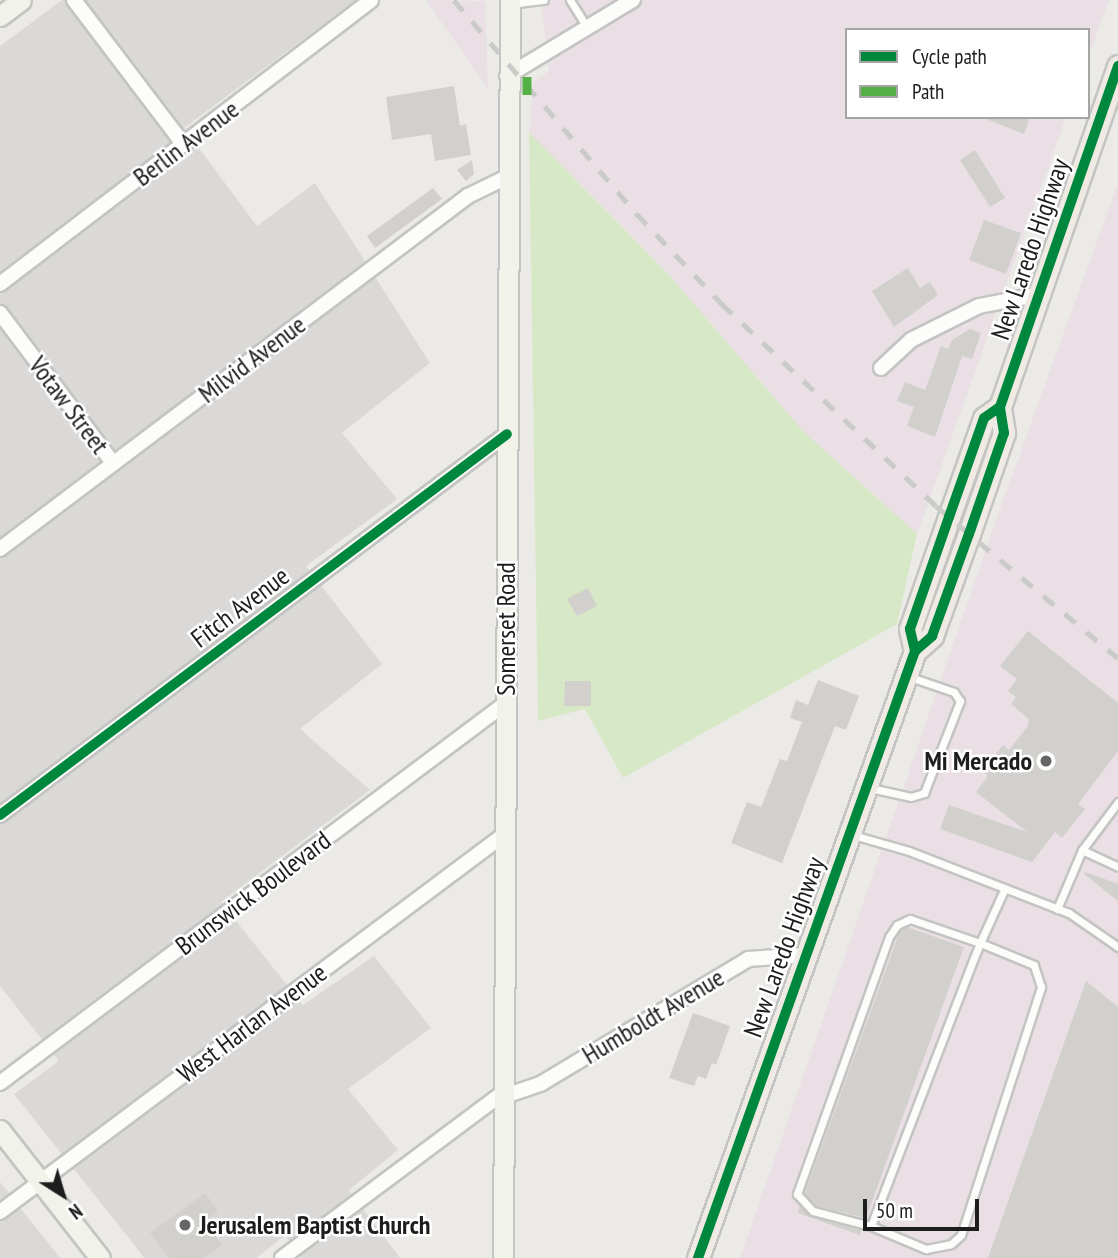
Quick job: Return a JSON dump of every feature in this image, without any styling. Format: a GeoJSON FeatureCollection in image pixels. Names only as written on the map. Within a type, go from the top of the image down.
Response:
{"type":"FeatureCollection","features":[{"type":"Feature","properties":{"kind":"main road"},"geometry":{"type":"LineString","coordinates":[[0,16],[21,0]]}},
{"type":"Feature","properties":{"kind":"main road","name":"Somerset Road"},"geometry":{"type":"LineString","coordinates":[[503,1258],[509,176],[507,76],[510,2]]}},
{"type":"Feature","properties":{"kind":"main road","name":"New Laredo Highway"},"geometry":{"type":"LineString","coordinates":[[700,1257],[915,651],[932,636],[974,522],[1004,433],[1000,407],[1036,295],[1118,66]]}},
{"type":"Feature","properties":{"kind":"main road"},"geometry":{"type":"LineString","coordinates":[[0,1130],[100,1258]]}},
{"type":"Feature","properties":{"kind":"street"},"geometry":{"type":"LineString","coordinates":[[74,0],[184,145]]}},
{"type":"Feature","properties":{"kind":"street","name":"Berlin Avenue"},"geometry":{"type":"LineString","coordinates":[[0,285],[372,0]]}},
{"type":"Feature","properties":{"kind":"street"},"geometry":{"type":"LineString","coordinates":[[507,76],[633,0]]}},
{"type":"Feature","properties":{"kind":"street","name":"Milvid Avenue"},"geometry":{"type":"LineString","coordinates":[[0,549],[468,196],[509,176]]}},
{"type":"Feature","properties":{"kind":"street"},"geometry":{"type":"LineString","coordinates":[[881,368],[911,340],[953,318],[990,301],[1036,295]]}},
{"type":"Feature","properties":{"kind":"street","name":"Votaw Street"},"geometry":{"type":"LineString","coordinates":[[0,313],[113,463]]}},
{"type":"Feature","properties":{"kind":"street","name":"Fitch Avenue"},"geometry":{"type":"LineString","coordinates":[[0,815],[507,434]]}},
{"type":"Feature","properties":{"kind":"street","name":"Brunswick Boulevard"},"geometry":{"type":"LineString","coordinates":[[0,1083],[506,703]]}},
{"type":"Feature","properties":{"kind":"street","name":"West Harlan Avenue"},"geometry":{"type":"LineString","coordinates":[[0,1212],[505,834]]}},
{"type":"Feature","properties":{"kind":"street","name":"Humboldt Avenue"},"geometry":{"type":"LineString","coordinates":[[282,1258],[505,1093],[542,1083],[748,959],[805,955]]}},
{"type":"Feature","properties":{"kind":"lane"},"geometry":{"type":"LineString","coordinates":[[510,2],[544,0]]}},
{"type":"Feature","properties":{"kind":"lane"},"geometry":{"type":"LineString","coordinates":[[570,0],[587,27]]}},
{"type":"Feature","properties":{"kind":"lane"},"geometry":{"type":"LineString","coordinates":[[866,787],[911,797],[924,793],[960,701],[954,692],[906,676]]}},
{"type":"Feature","properties":{"kind":"lane"},"geometry":{"type":"LineString","coordinates":[[1057,909],[1082,850],[1118,802]]}},
{"type":"Feature","properties":{"kind":"lane"},"geometry":{"type":"LineString","coordinates":[[849,834],[909,851],[1069,913],[1118,947]]}},
{"type":"Feature","properties":{"kind":"lane"},"geometry":{"type":"LineString","coordinates":[[1082,850],[1118,867]]}},
{"type":"Feature","properties":{"kind":"lane"},"geometry":{"type":"LineString","coordinates":[[871,1226],[980,943],[1004,888]]}},
{"type":"Feature","properties":{"kind":"lane"},"geometry":{"type":"LineString","coordinates":[[910,919],[1034,965],[1041,987],[961,1235],[951,1244],[926,1249],[871,1226],[813,1211],[797,1194],[889,937],[897,925],[910,919]]}},
{"type":"Feature","properties":{"kind":"shaded area"},"geometry":{"type":"Polygon","coordinates":[[[62,0],[356,0],[184,128],[257,226],[315,183],[430,363],[342,433],[397,499],[306,566],[382,664],[300,729],[370,790],[221,902],[303,1005],[374,956],[431,1028],[348,1089],[398,1150],[349,1190],[400,1258],[302,1258],[232,1167],[132,1242],[14,1094],[59,1061],[0,986],[0,46],[62,0]]]}},
{"type":"Feature","properties":{"kind":"shaded area"},"geometry":{"type":"Polygon","coordinates":[[[426,0],[485,1],[488,89],[426,0]]]}},
{"type":"Feature","properties":{"kind":"shaded area"},"geometry":{"type":"Polygon","coordinates":[[[541,0],[1109,0],[1090,52],[1090,28],[845,28],[845,119],[1065,119],[917,534],[803,431],[670,276],[529,132],[534,82],[549,71],[541,0]]]}},
{"type":"Feature","properties":{"kind":"shaded area"},"geometry":{"type":"Polygon","coordinates":[[[1118,183],[1118,1258],[740,1258],[999,512],[1118,183]]]}},
{"type":"Feature","properties":{"kind":"shaded area"},"geometry":{"type":"Polygon","coordinates":[[[232,1167],[287,1234],[256,1258],[144,1258],[132,1242],[232,1167]]]}},
{"type":"Feature","properties":{"kind":"shaded area"},"geometry":{"type":"Polygon","coordinates":[[[0,1182],[60,1258],[0,1258],[0,1182]]]}},
{"type":"Feature","properties":{"kind":"green space"},"geometry":{"type":"Polygon","coordinates":[[[529,132],[670,276],[803,431],[917,534],[897,624],[623,778],[585,709],[538,721],[529,132]]]}},
{"type":"Feature","properties":{"kind":"building"},"geometry":{"type":"Polygon","coordinates":[[[454,86],[460,126],[466,124],[471,155],[435,161],[431,134],[392,140],[386,97],[454,86]]]}},
{"type":"Feature","properties":{"kind":"building"},"geometry":{"type":"Polygon","coordinates":[[[986,119],[1029,119],[1024,134],[986,119]]]}},
{"type":"Feature","properties":{"kind":"building"},"geometry":{"type":"Polygon","coordinates":[[[975,150],[1005,198],[990,207],[960,160],[975,150]]]}},
{"type":"Feature","properties":{"kind":"building"},"geometry":{"type":"Polygon","coordinates":[[[472,160],[474,174],[466,181],[457,170],[472,160]]]}},
{"type":"Feature","properties":{"kind":"building"},"geometry":{"type":"Polygon","coordinates":[[[433,188],[442,199],[375,248],[367,236],[433,188]]]}},
{"type":"Feature","properties":{"kind":"building"},"geometry":{"type":"Polygon","coordinates":[[[984,220],[1021,233],[1006,274],[969,260],[984,220]]]}},
{"type":"Feature","properties":{"kind":"building"},"geometry":{"type":"Polygon","coordinates":[[[908,268],[920,288],[930,282],[938,295],[894,327],[872,291],[908,268]]]}},
{"type":"Feature","properties":{"kind":"building"},"geometry":{"type":"Polygon","coordinates":[[[970,329],[981,333],[972,359],[962,356],[935,437],[907,426],[914,407],[897,401],[905,382],[925,390],[941,346],[948,349],[952,340],[970,329]]]}},
{"type":"Feature","properties":{"kind":"building"},"geometry":{"type":"Polygon","coordinates":[[[588,588],[597,606],[577,616],[567,599],[588,588]]]}},
{"type":"Feature","properties":{"kind":"building"},"geometry":{"type":"Polygon","coordinates":[[[1028,631],[1118,703],[1118,751],[1078,804],[1085,809],[1062,838],[1055,832],[1032,862],[940,829],[949,805],[1027,832],[976,792],[988,776],[982,771],[1003,745],[1009,750],[1028,726],[1029,719],[1011,704],[1016,697],[1008,691],[1017,679],[1000,666],[1028,631]]]}},
{"type":"Feature","properties":{"kind":"building"},"geometry":{"type":"Polygon","coordinates":[[[818,680],[859,696],[846,730],[835,726],[782,863],[731,843],[747,802],[761,807],[780,759],[787,761],[802,722],[790,718],[796,700],[808,705],[818,680]]]}},
{"type":"Feature","properties":{"kind":"building"},"geometry":{"type":"Polygon","coordinates":[[[565,681],[591,681],[591,706],[564,706],[565,681]]]}},
{"type":"Feature","properties":{"kind":"building"},"geometry":{"type":"Polygon","coordinates":[[[1085,872],[1118,884],[1118,901],[1084,874],[1085,872]]]}},
{"type":"Feature","properties":{"kind":"building"},"geometry":{"type":"Polygon","coordinates":[[[907,927],[964,947],[866,1218],[816,1206],[805,1193],[899,933],[907,927]]]}},
{"type":"Feature","properties":{"kind":"building"},"geometry":{"type":"Polygon","coordinates":[[[1086,981],[1118,1007],[1118,1258],[988,1258],[1086,981]]]}},
{"type":"Feature","properties":{"kind":"building"},"geometry":{"type":"Polygon","coordinates":[[[693,1013],[730,1026],[716,1065],[712,1063],[706,1079],[698,1076],[694,1086],[669,1078],[693,1013]]]}},
{"type":"Feature","properties":{"kind":"building","name":"Jerusalem Baptist Church"},"geometry":{"type":"Polygon","coordinates":[[[205,1193],[218,1211],[208,1219],[212,1224],[208,1226],[222,1245],[204,1258],[169,1258],[150,1233],[205,1193]]]}},
{"type":"Feature","properties":{"kind":"building"},"geometry":{"type":"Polygon","coordinates":[[[800,1206],[811,1217],[861,1230],[860,1235],[798,1213],[800,1206]]]}},
{"type":"Feature","properties":{"kind":"railway"},"geometry":{"type":"LineString","coordinates":[[454,0],[637,214],[722,304],[936,506],[1118,658]]}},
{"type":"Feature","properties":{"kind":"marked path"},"geometry":{"type":"LineString","coordinates":[[527,76],[527,95]]}},
{"type":"Feature","properties":{"kind":"cycle path"},"geometry":{"type":"LineString","coordinates":[[698,1258],[915,651],[932,636],[969,534],[1004,433],[1000,407],[1118,66]]}},
{"type":"Feature","properties":{"kind":"cycle path"},"geometry":{"type":"LineString","coordinates":[[915,651],[910,629],[949,517],[984,418],[1000,407]]}},
{"type":"Feature","properties":{"kind":"cycle path"},"geometry":{"type":"LineString","coordinates":[[0,815],[507,434]]}},
{"type":"Feature","properties":{"kind":"place","name":"Mi Mercado"},"geometry":{"type":"Point","coordinates":[1046,761]}},
{"type":"Feature","properties":{"kind":"place","name":"Jerusalem Baptist Church"},"geometry":{"type":"Point","coordinates":[185,1225]}}]}
